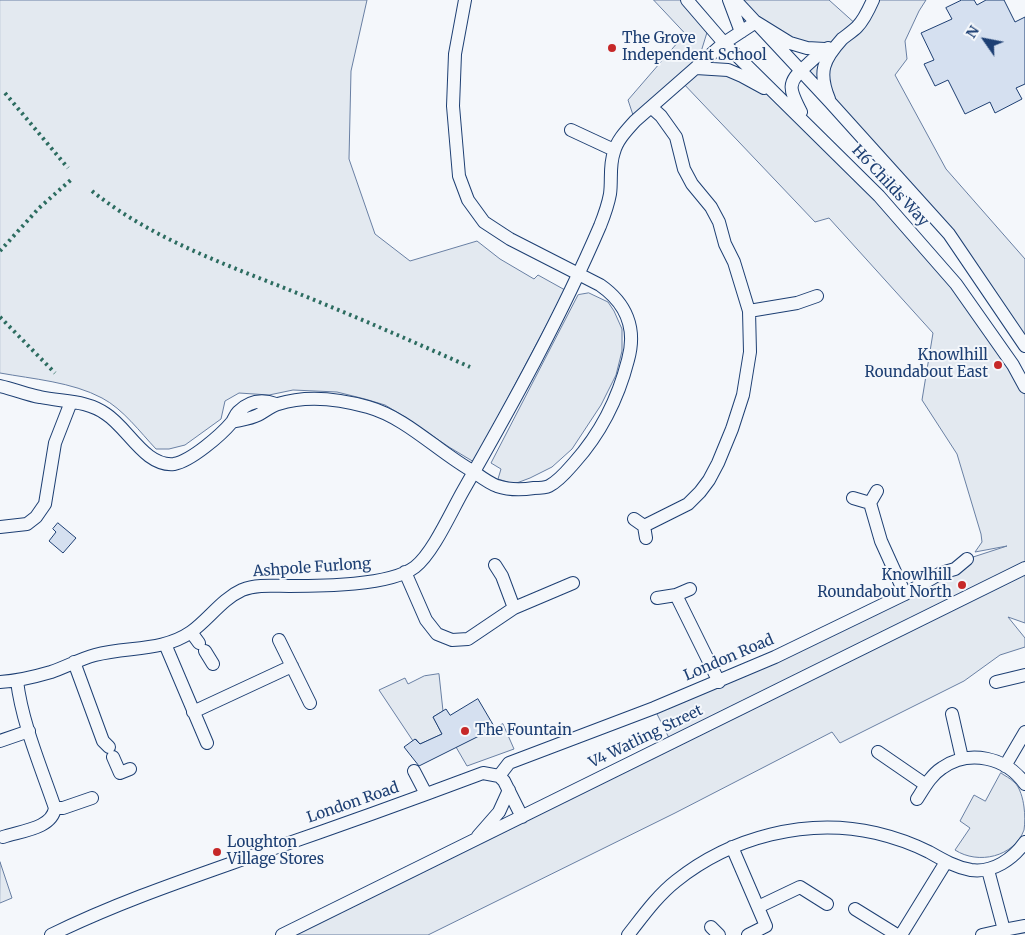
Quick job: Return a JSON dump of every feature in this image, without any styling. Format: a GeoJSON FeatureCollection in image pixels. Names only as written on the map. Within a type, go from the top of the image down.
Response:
{"type":"FeatureCollection","features":[{"type":"Feature","properties":{"kind":"street"},"geometry":{"type":"LineString","coordinates":[[0,386],[39,397],[89,405],[106,413],[123,427],[151,458],[161,464],[184,462],[194,456],[232,422],[237,413],[250,403],[266,400],[276,404],[294,400],[319,399],[368,407],[383,413],[409,428],[459,464],[496,486],[520,490],[548,487],[565,473],[584,452],[610,412],[622,382],[631,351],[630,327],[621,304],[612,293],[510,239],[484,222],[468,200],[459,176],[453,106],[454,54],[466,0]]}},
{"type":"Feature","properties":{"kind":"street"},"geometry":{"type":"LineString","coordinates":[[830,102],[824,86],[822,72],[828,57],[843,39],[858,26],[874,0]]}},
{"type":"Feature","properties":{"kind":"street"},"geometry":{"type":"LineString","coordinates":[[732,1],[741,32]]}},
{"type":"Feature","properties":{"kind":"street","name":"H6 Childs Way"},"geometry":{"type":"LineString","coordinates":[[732,1],[756,22],[949,234],[1025,346]]}},
{"type":"Feature","properties":{"kind":"street","name":"H6 Childs Way"},"geometry":{"type":"LineString","coordinates":[[689,3],[724,43],[879,196],[956,284],[1025,387]]}},
{"type":"Feature","properties":{"kind":"street"},"geometry":{"type":"LineString","coordinates":[[756,22],[790,43],[807,48],[825,49]]}},
{"type":"Feature","properties":{"kind":"street","name":"Ashpole Furlong"},"geometry":{"type":"LineString","coordinates":[[0,682],[52,672],[97,654],[142,649],[165,644],[191,632],[229,598],[242,590],[257,586],[307,586],[356,583],[390,578],[414,568],[432,546],[474,472],[528,374],[578,274],[606,210],[610,194],[611,164],[614,150],[627,131],[651,107],[724,43],[756,22]]}},
{"type":"Feature","properties":{"kind":"street"},"geometry":{"type":"LineString","coordinates":[[809,126],[793,98],[791,88],[793,79],[825,49],[843,39]]}},
{"type":"Feature","properties":{"kind":"street"},"geometry":{"type":"LineString","coordinates":[[696,68],[728,70],[779,96]]}},
{"type":"Feature","properties":{"kind":"street"},"geometry":{"type":"LineString","coordinates":[[641,528],[688,504],[700,492],[718,463],[743,395],[750,352],[749,311],[719,222],[711,208],[692,184],[684,169],[676,138],[661,116],[651,107]]}},
{"type":"Feature","properties":{"kind":"street"},"geometry":{"type":"LineString","coordinates":[[571,130],[614,150]]}},
{"type":"Feature","properties":{"kind":"street"},"geometry":{"type":"LineString","coordinates":[[749,311],[798,303],[817,296]]}},
{"type":"Feature","properties":{"kind":"street"},"geometry":{"type":"LineString","coordinates":[[0,527],[27,524],[36,517],[45,504],[55,443],[70,402]]}},
{"type":"Feature","properties":{"kind":"street"},"geometry":{"type":"LineString","coordinates":[[877,491],[870,503],[882,541],[905,594]]}},
{"type":"Feature","properties":{"kind":"street"},"geometry":{"type":"LineString","coordinates":[[854,498],[870,503]]}},
{"type":"Feature","properties":{"kind":"street","name":"London Road"},"geometry":{"type":"LineString","coordinates":[[51,935],[95,914],[183,880],[483,773],[499,776],[510,763],[718,682],[774,657],[905,594],[942,573],[955,569],[967,559]]}},
{"type":"Feature","properties":{"kind":"street"},"geometry":{"type":"LineString","coordinates":[[495,565],[502,576],[514,608]]}},
{"type":"Feature","properties":{"kind":"street","name":"V4 Watling Street"},"geometry":{"type":"LineString","coordinates":[[282,935],[295,931],[1025,568]]}},
{"type":"Feature","properties":{"kind":"street"},"geometry":{"type":"LineString","coordinates":[[406,572],[426,620],[436,634],[452,640],[468,639],[514,608],[573,583]]}},
{"type":"Feature","properties":{"kind":"street"},"geometry":{"type":"LineString","coordinates":[[657,598],[676,595],[690,588]]}},
{"type":"Feature","properties":{"kind":"street"},"geometry":{"type":"LineString","coordinates":[[676,595],[718,682]]}},
{"type":"Feature","properties":{"kind":"street"},"geometry":{"type":"LineString","coordinates":[[191,632],[213,664]]}},
{"type":"Feature","properties":{"kind":"street"},"geometry":{"type":"LineString","coordinates":[[279,640],[310,703]]}},
{"type":"Feature","properties":{"kind":"street"},"geometry":{"type":"LineString","coordinates":[[165,644],[207,743]]}},
{"type":"Feature","properties":{"kind":"street"},"geometry":{"type":"LineString","coordinates":[[74,662],[108,748],[120,773],[130,769]]}},
{"type":"Feature","properties":{"kind":"street"},"geometry":{"type":"LineString","coordinates":[[193,712],[292,666]]}},
{"type":"Feature","properties":{"kind":"street"},"geometry":{"type":"LineString","coordinates":[[996,682],[1025,676]]}},
{"type":"Feature","properties":{"kind":"street"},"geometry":{"type":"LineString","coordinates":[[3,837],[45,823],[54,814],[55,808],[29,731],[17,680]]}},
{"type":"Feature","properties":{"kind":"street"},"geometry":{"type":"LineString","coordinates":[[952,714],[962,758]]}},
{"type":"Feature","properties":{"kind":"street"},"geometry":{"type":"LineString","coordinates":[[0,741],[29,731]]}},
{"type":"Feature","properties":{"kind":"street"},"geometry":{"type":"LineString","coordinates":[[1005,766],[1025,732]]}},
{"type":"Feature","properties":{"kind":"street"},"geometry":{"type":"LineString","coordinates":[[878,752],[926,784]]}},
{"type":"Feature","properties":{"kind":"street"},"geometry":{"type":"LineString","coordinates":[[917,799],[926,784],[941,768],[962,758],[987,758],[1014,772],[1025,784]]}},
{"type":"Feature","properties":{"kind":"street"},"geometry":{"type":"LineString","coordinates":[[414,772],[426,794]]}},
{"type":"Feature","properties":{"kind":"street"},"geometry":{"type":"LineString","coordinates":[[499,776],[509,790],[522,817]]}},
{"type":"Feature","properties":{"kind":"street"},"geometry":{"type":"LineString","coordinates":[[475,840],[499,812],[509,790]]}},
{"type":"Feature","properties":{"kind":"street"},"geometry":{"type":"LineString","coordinates":[[55,808],[63,808],[92,798]]}},
{"type":"Feature","properties":{"kind":"street"},"geometry":{"type":"LineString","coordinates":[[628,935],[650,907],[675,882],[702,863],[732,847],[766,835],[799,829],[835,828],[875,833],[929,852],[946,862],[972,870],[988,870],[1009,860],[1025,843]]}},
{"type":"Feature","properties":{"kind":"street"},"geometry":{"type":"LineString","coordinates":[[732,847],[766,926],[748,935]]}},
{"type":"Feature","properties":{"kind":"street"},"geometry":{"type":"LineString","coordinates":[[902,935],[946,862]]}},
{"type":"Feature","properties":{"kind":"street"},"geometry":{"type":"LineString","coordinates":[[988,870],[1004,930]]}},
{"type":"Feature","properties":{"kind":"street"},"geometry":{"type":"LineString","coordinates":[[758,907],[800,887],[827,904]]}},
{"type":"Feature","properties":{"kind":"street"},"geometry":{"type":"LineString","coordinates":[[855,909],[898,935]]}},
{"type":"Feature","properties":{"kind":"street"},"geometry":{"type":"LineString","coordinates":[[982,935],[1025,926]]}},
{"type":"Feature","properties":{"kind":"shaded area"},"geometry":{"type":"Polygon","coordinates":[[[0,0],[367,0],[351,71],[349,159],[375,234],[410,261],[477,241],[500,259],[534,279],[538,275],[565,290],[474,462],[385,405],[337,392],[293,390],[269,395],[239,393],[225,401],[221,419],[185,445],[169,449],[156,449],[124,414],[102,398],[78,388],[0,373],[0,0]]]}},
{"type":"Feature","properties":{"kind":"shaded area"},"geometry":{"type":"Polygon","coordinates":[[[654,0],[687,0],[709,26],[696,68],[728,70],[779,96],[956,284],[1025,387],[1025,623],[1008,617],[1025,638],[1025,647],[1000,655],[964,681],[840,743],[832,732],[675,813],[428,935],[292,935],[671,742],[654,708],[719,682],[967,559],[1007,546],[975,552],[982,542],[981,534],[957,454],[922,400],[933,333],[829,218],[815,222],[681,81],[635,121],[628,100],[685,34],[654,0]]]}},
{"type":"Feature","properties":{"kind":"shaded area"},"geometry":{"type":"Polygon","coordinates":[[[735,0],[829,0],[858,26],[873,0],[926,0],[905,41],[907,59],[895,75],[946,169],[1025,259],[1025,346],[949,234],[800,71],[824,50],[790,43],[735,0]]]}},
{"type":"Feature","properties":{"kind":"shaded area"},"geometry":{"type":"Polygon","coordinates":[[[589,293],[608,302],[622,329],[622,351],[616,375],[601,405],[572,449],[552,467],[514,484],[498,479],[501,469],[491,463],[578,295],[589,293]]]}},
{"type":"Feature","properties":{"kind":"shaded area"},"geometry":{"type":"Polygon","coordinates":[[[439,674],[443,711],[433,717],[442,734],[420,744],[416,739],[413,741],[379,690],[405,678],[408,684],[424,676],[439,674]]]}},
{"type":"Feature","properties":{"kind":"shaded area"},"geometry":{"type":"Polygon","coordinates":[[[503,724],[514,749],[467,766],[456,747],[503,724]]]}},
{"type":"Feature","properties":{"kind":"shaded area"},"geometry":{"type":"Polygon","coordinates":[[[1001,773],[1011,779],[1020,790],[1024,810],[1024,830],[1012,847],[1004,852],[984,857],[964,855],[955,850],[970,828],[960,821],[974,795],[985,801],[1001,773]]]}},
{"type":"Feature","properties":{"kind":"shaded area"},"geometry":{"type":"Polygon","coordinates":[[[0,862],[12,898],[0,903],[0,862]]]}},
{"type":"Feature","properties":{"kind":"building"},"geometry":{"type":"Polygon","coordinates":[[[962,0],[974,0],[977,5],[986,0],[1004,0],[1015,22],[1025,17],[1025,84],[1016,88],[1022,99],[995,113],[990,102],[965,114],[948,80],[935,86],[924,64],[934,60],[921,33],[952,19],[946,8],[962,0]]]}},
{"type":"Feature","properties":{"kind":"building"},"geometry":{"type":"Polygon","coordinates":[[[58,523],[76,538],[63,553],[49,541],[56,532],[53,529],[58,523]]]}},
{"type":"Feature","properties":{"kind":"building","name":"The Fountain"},"geometry":{"type":"Polygon","coordinates":[[[478,699],[495,728],[419,766],[404,747],[415,739],[420,744],[442,734],[433,717],[446,709],[450,715],[478,699]]]}},
{"type":"Feature","properties":{"kind":"hedge"},"geometry":{"type":"LineString","coordinates":[[5,93],[68,168]]}},
{"type":"Feature","properties":{"kind":"hedge"},"geometry":{"type":"LineString","coordinates":[[0,251],[39,208],[73,178]]}},
{"type":"Feature","properties":{"kind":"hedge"},"geometry":{"type":"LineString","coordinates":[[92,191],[140,224],[166,238],[470,367]]}},
{"type":"Feature","properties":{"kind":"hedge"},"geometry":{"type":"LineString","coordinates":[[0,317],[55,373]]}},
{"type":"Feature","properties":{"kind":"place","name":"The Grove Independent School"},"geometry":{"type":"Point","coordinates":[612,48]}},
{"type":"Feature","properties":{"kind":"place","name":"Knowlhill Roundabout East"},"geometry":{"type":"Point","coordinates":[998,365]}},
{"type":"Feature","properties":{"kind":"place","name":"Knowlhill Roundabout North"},"geometry":{"type":"Point","coordinates":[962,585]}},
{"type":"Feature","properties":{"kind":"place","name":"The Fountain"},"geometry":{"type":"Point","coordinates":[465,731]}},
{"type":"Feature","properties":{"kind":"place","name":"Loughton Village Stores"},"geometry":{"type":"Point","coordinates":[217,852]}}]}
